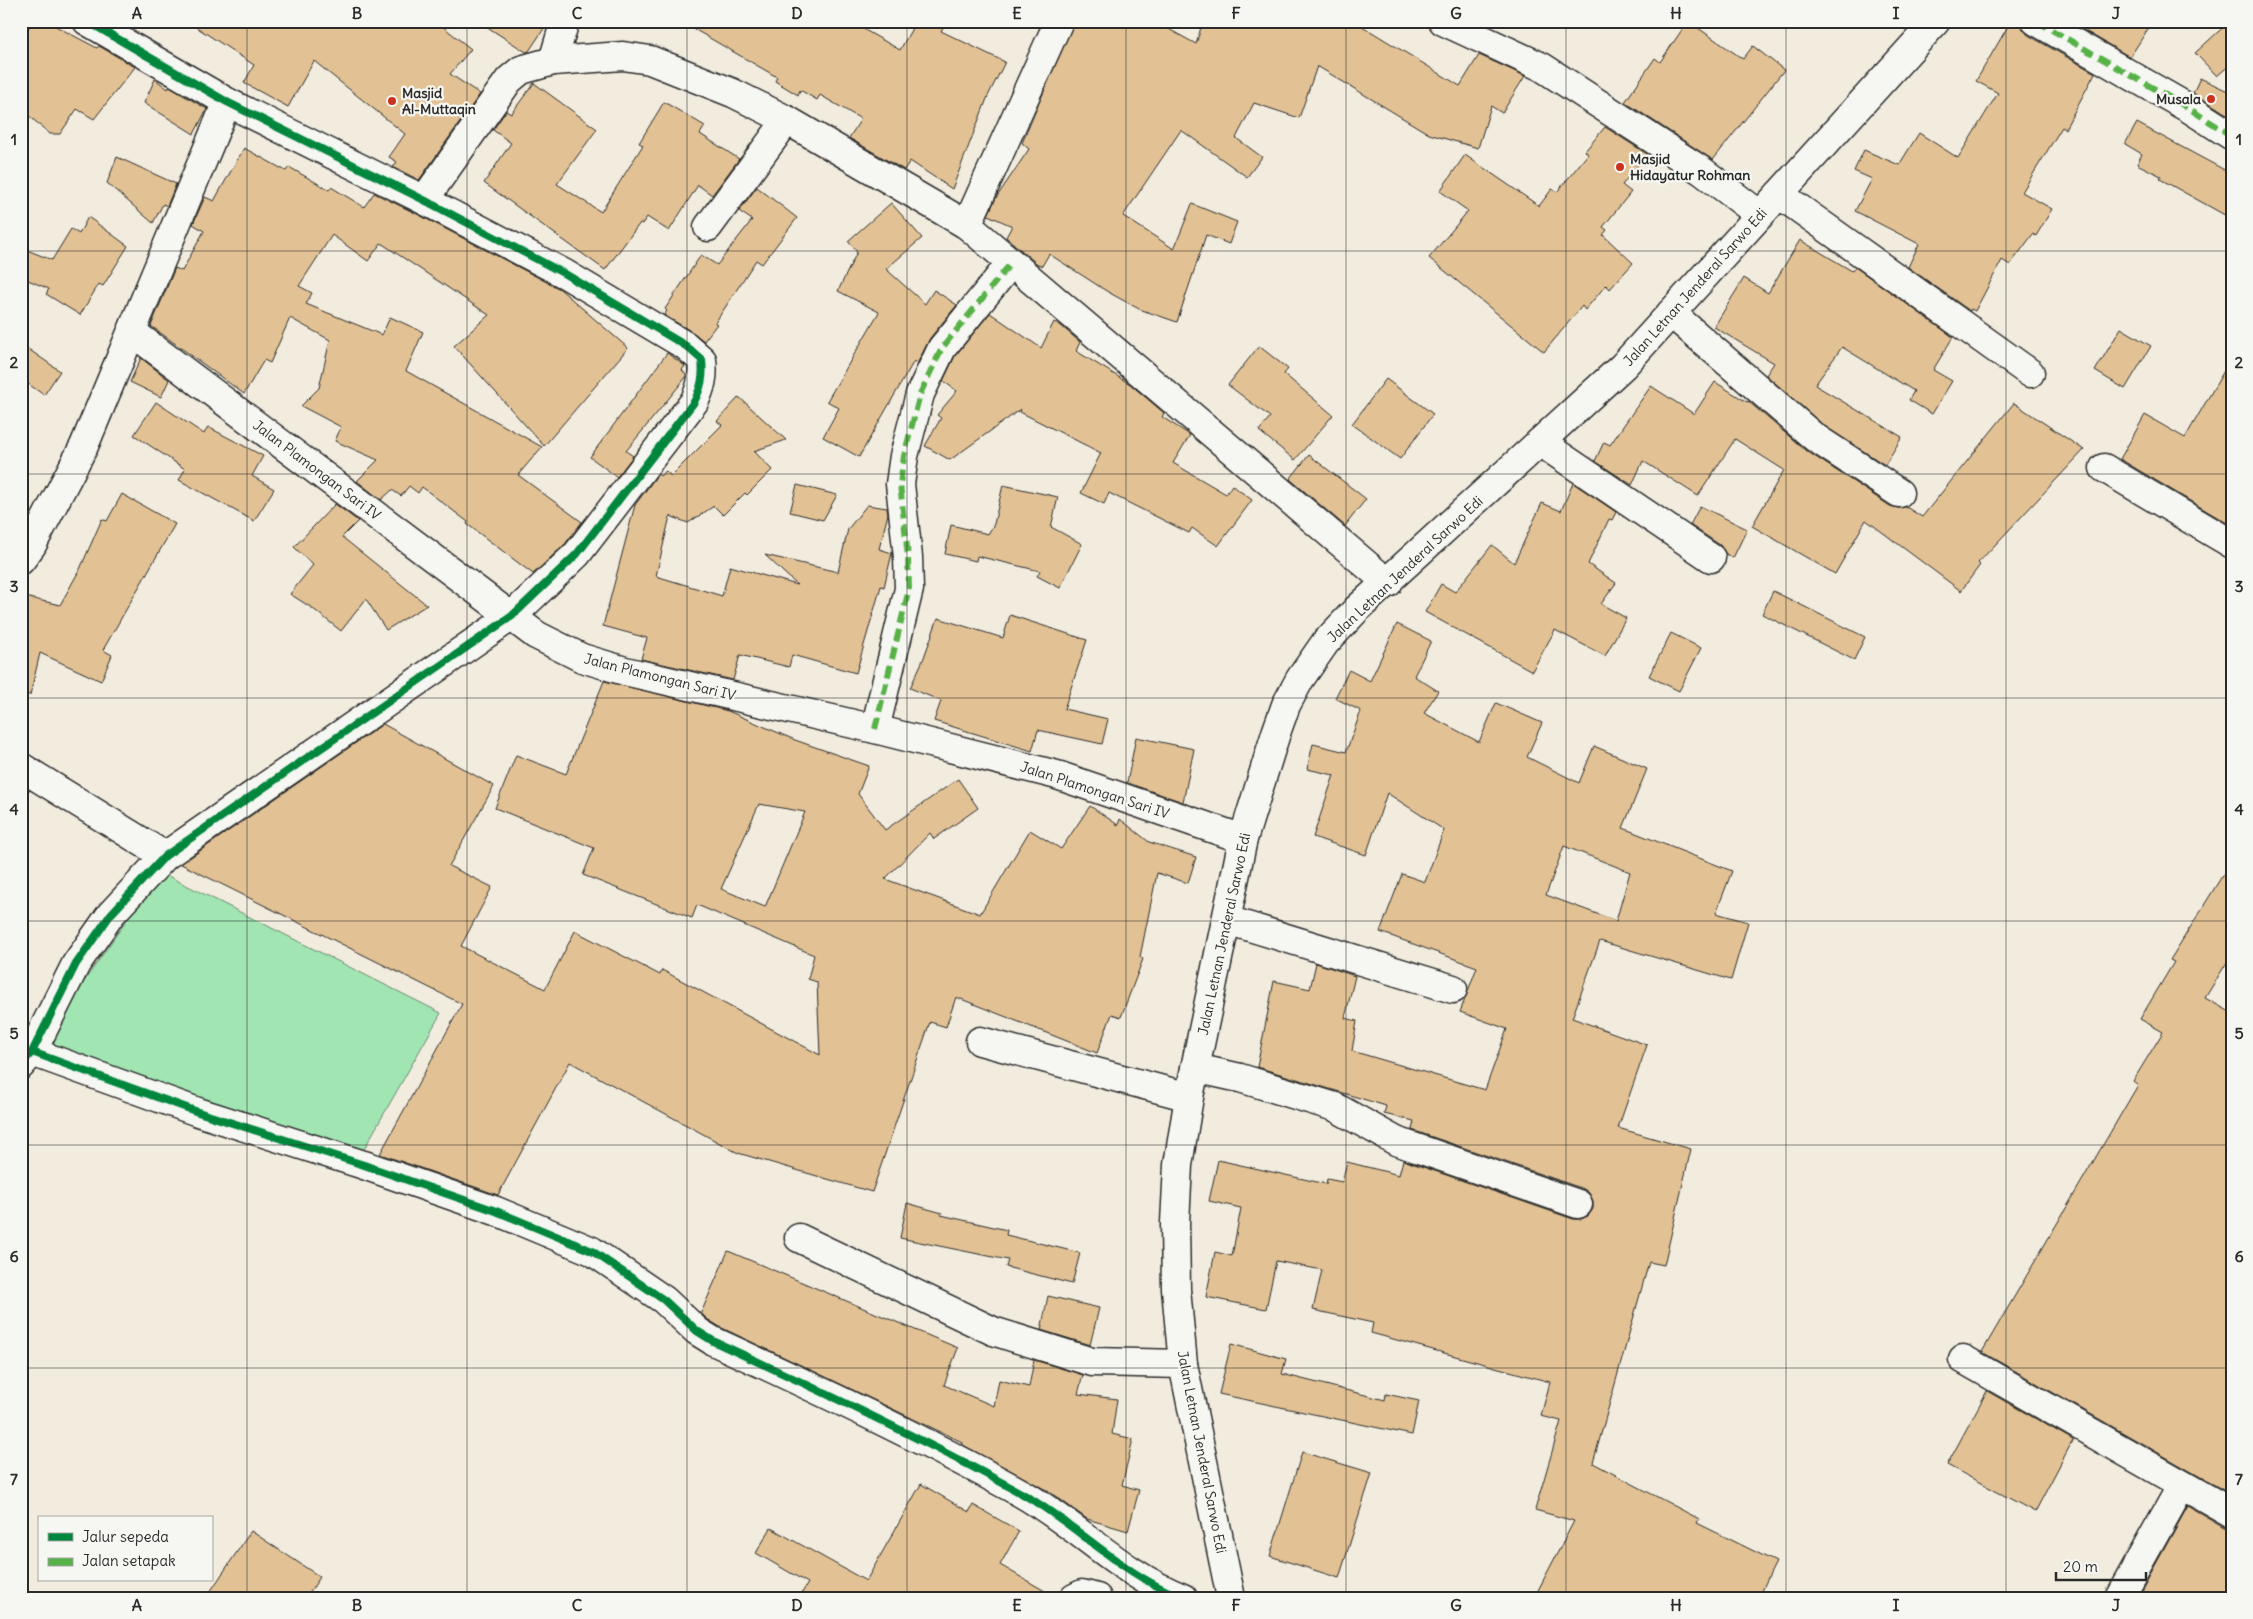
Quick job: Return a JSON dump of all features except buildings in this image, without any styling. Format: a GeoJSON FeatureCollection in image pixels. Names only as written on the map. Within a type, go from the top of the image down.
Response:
{"type":"FeatureCollection","features":[{"type":"Feature","properties":{"kind":"street"},"geometry":{"type":"LineString","coordinates":[[553,61],[565,21]]}},
{"type":"Feature","properties":{"kind":"street"},"geometry":{"type":"LineString","coordinates":[[967,225],[1059,21]]}},
{"type":"Feature","properties":{"kind":"street"},"geometry":{"type":"LineString","coordinates":[[1443,21],[1542,67],[1702,171],[1760,215]]}},
{"type":"Feature","properties":{"kind":"street","name":"Jalan Letnan Jenderal Sarwo Edi"},"geometry":{"type":"LineString","coordinates":[[1231,1598],[1183,1364],[1176,1289],[1175,1223],[1178,1165],[1189,1097],[1243,839],[1286,705],[1300,679],[1325,643],[1357,609],[1388,583],[1623,366],[1936,21]]}},
{"type":"Feature","properties":{"kind":"street"},"geometry":{"type":"LineString","coordinates":[[2036,21],[2190,109],[2232,136]]}},
{"type":"Feature","properties":{"kind":"street"},"geometry":{"type":"LineString","coordinates":[[90,22],[227,102],[424,200],[565,274],[686,346],[702,360],[702,386],[694,402],[577,554],[512,616],[165,856],[111,914],[81,957],[26,1058],[364,1165],[496,1211],[592,1251],[664,1300],[697,1331],[713,1341],[921,1441],[1023,1494],[1097,1545],[1133,1574],[1164,1591],[1183,1598]]}},
{"type":"Feature","properties":{"kind":"street"},"geometry":{"type":"LineString","coordinates":[[424,200],[509,80],[521,70],[553,61],[616,56],[650,60],[733,93],[787,120],[967,225],[1388,583]]}},
{"type":"Feature","properties":{"kind":"street"},"geometry":{"type":"LineString","coordinates":[[25,548],[84,446],[227,102]]}},
{"type":"Feature","properties":{"kind":"street"},"geometry":{"type":"LineString","coordinates":[[708,227],[787,120]]}},
{"type":"Feature","properties":{"kind":"street"},"geometry":{"type":"LineString","coordinates":[[1779,194],[2030,373]]}},
{"type":"Feature","properties":{"kind":"street"},"geometry":{"type":"LineString","coordinates":[[875,729],[909,589],[908,557],[900,484],[906,448],[920,394],[942,348],[1011,263]]}},
{"type":"Feature","properties":{"kind":"street"},"geometry":{"type":"LineString","coordinates":[[1671,313],[1814,437],[1899,493]]}},
{"type":"Feature","properties":{"kind":"street","name":"Jalan Plamongan Sari IV"},"geometry":{"type":"LineString","coordinates":[[132,332],[536,635],[582,658],[1056,775],[1243,839]]}},
{"type":"Feature","properties":{"kind":"street"},"geometry":{"type":"LineString","coordinates":[[1540,442],[1711,558]]}},
{"type":"Feature","properties":{"kind":"street"},"geometry":{"type":"LineString","coordinates":[[2104,468],[2232,544]]}},
{"type":"Feature","properties":{"kind":"street"},"geometry":{"type":"LineString","coordinates":[[21,767],[165,856]]}},
{"type":"Feature","properties":{"kind":"street"},"geometry":{"type":"LineString","coordinates":[[1227,920],[1453,990]]}},
{"type":"Feature","properties":{"kind":"street"},"geometry":{"type":"LineString","coordinates":[[980,1041],[1189,1097]]}},
{"type":"Feature","properties":{"kind":"street"},"geometry":{"type":"LineString","coordinates":[[1195,1068],[1240,1078],[1335,1107],[1396,1141],[1578,1204]]}},
{"type":"Feature","properties":{"kind":"street"},"geometry":{"type":"LineString","coordinates":[[799,1238],[993,1331],[1092,1362],[1183,1364]]}},
{"type":"Feature","properties":{"kind":"street"},"geometry":{"type":"LineString","coordinates":[[1963,1359],[2232,1513]]}},
{"type":"Feature","properties":{"kind":"street"},"geometry":{"type":"LineString","coordinates":[[2119,1598],[2182,1485]]}},
{"type":"Feature","properties":{"kind":"street"},"geometry":{"type":"LineString","coordinates":[[1074,1598],[1082,1594],[1097,1598]]}},
{"type":"Feature","properties":{"kind":"green space"},"geometry":{"type":"Polygon","coordinates":[[[160,872],[441,1013],[360,1156],[42,1042],[160,872]]]}},
{"type":"Feature","properties":{"kind":"marked path"},"geometry":{"type":"LineString","coordinates":[[2036,21],[2190,109],[2232,136]]}},
{"type":"Feature","properties":{"kind":"marked path"},"geometry":{"type":"LineString","coordinates":[[875,729],[909,589],[908,557],[900,484],[904,456],[920,394],[942,348],[1011,263]]}},
{"type":"Feature","properties":{"kind":"cycle path"},"geometry":{"type":"LineString","coordinates":[[21,1065],[32,1052],[76,964],[111,914],[165,856],[512,616],[577,554],[694,402],[703,372],[702,360],[686,346],[565,274],[424,200],[227,102],[87,21]]}},
{"type":"Feature","properties":{"kind":"cycle path"},"geometry":{"type":"LineString","coordinates":[[32,1052],[198,1112],[364,1165],[496,1211],[592,1251],[664,1300],[697,1331],[713,1341],[869,1414],[1021,1493],[1140,1576],[1183,1598]]}},
{"type":"Feature","properties":{"kind":"place","name":"Musala"},"geometry":{"type":"Point","coordinates":[2211,99]}},
{"type":"Feature","properties":{"kind":"place","name":"Masjid Al-Muttaqin"},"geometry":{"type":"Point","coordinates":[392,101]}},
{"type":"Feature","properties":{"kind":"place","name":"Masjid Hidayatur Rohman"},"geometry":{"type":"Point","coordinates":[1620,167]}}]}
